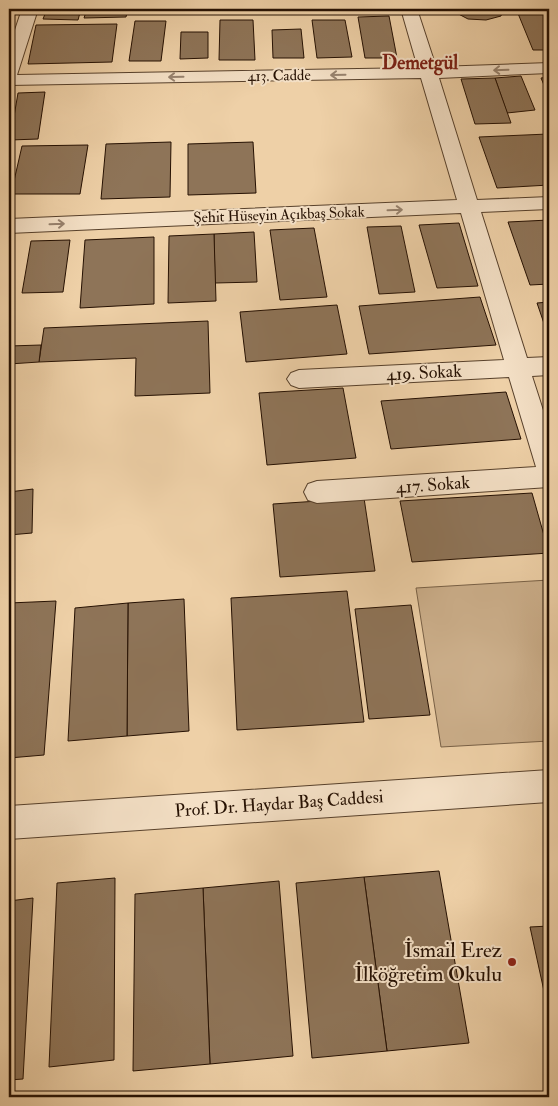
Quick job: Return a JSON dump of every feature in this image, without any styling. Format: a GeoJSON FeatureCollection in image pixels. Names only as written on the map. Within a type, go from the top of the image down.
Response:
{"type":"FeatureCollection","features":[{"type":"Feature","properties":{"kind":"street"},"geometry":{"type":"LineString","coordinates":[[9,72],[30,9]]}},
{"type":"Feature","properties":{"kind":"street"},"geometry":{"type":"LineString","coordinates":[[409,9],[549,469]]}},
{"type":"Feature","properties":{"kind":"street","name":"413. Cadde"},"geometry":{"type":"LineString","coordinates":[[9,80],[428,73],[549,68]]}},
{"type":"Feature","properties":{"kind":"street","name":"Şehit Hüseyin Açıkbaş Sokak"},"geometry":{"type":"LineString","coordinates":[[9,226],[549,204]]}},
{"type":"Feature","properties":{"kind":"street","name":"419. Sokak"},"geometry":{"type":"LineString","coordinates":[[298,379],[549,366]]}},
{"type":"Feature","properties":{"kind":"street","name":"417. Sokak"},"geometry":{"type":"LineString","coordinates":[[317,492],[549,477]]}},
{"type":"Feature","properties":{"kind":"street","name":"Prof. Dr. Haydar Baş Caddesi"},"geometry":{"type":"LineString","coordinates":[[9,823],[549,786]]}},
{"type":"Feature","properties":{"kind":"shaded area"},"geometry":{"type":"Polygon","coordinates":[[[549,580],[549,741],[441,747],[416,588],[549,580]]]}},
{"type":"Feature","properties":{"kind":"building"},"geometry":{"type":"Polygon","coordinates":[[[47,9],[81,9],[78,20],[43,19],[47,9]]]}},
{"type":"Feature","properties":{"kind":"building"},"geometry":{"type":"Polygon","coordinates":[[[87,9],[128,9],[126,17],[84,18],[87,9]]]}},
{"type":"Feature","properties":{"kind":"building"},"geometry":{"type":"Polygon","coordinates":[[[128,9],[172,9],[171,13],[127,14],[128,9]]]}},
{"type":"Feature","properties":{"kind":"building"},"geometry":{"type":"Polygon","coordinates":[[[184,9],[218,9],[218,12],[184,13],[184,9]]]}},
{"type":"Feature","properties":{"kind":"building"},"geometry":{"type":"Polygon","coordinates":[[[218,9],[255,9],[255,11],[218,12],[218,9]]]}},
{"type":"Feature","properties":{"kind":"building"},"geometry":{"type":"Polygon","coordinates":[[[273,9],[303,9],[303,12],[273,13],[273,9]]]}},
{"type":"Feature","properties":{"kind":"building"},"geometry":{"type":"Polygon","coordinates":[[[449,9],[503,9],[501,16],[486,20],[468,19],[449,9]]]}},
{"type":"Feature","properties":{"kind":"building"},"geometry":{"type":"Polygon","coordinates":[[[517,11],[549,11],[549,50],[533,50],[517,11]]]}},
{"type":"Feature","properties":{"kind":"building"},"geometry":{"type":"Polygon","coordinates":[[[389,16],[397,58],[365,58],[358,17],[389,16]]]}},
{"type":"Feature","properties":{"kind":"building"},"geometry":{"type":"Polygon","coordinates":[[[220,20],[253,20],[255,60],[219,60],[220,20]]]}},
{"type":"Feature","properties":{"kind":"building"},"geometry":{"type":"Polygon","coordinates":[[[312,20],[345,20],[352,57],[317,58],[312,20]]]}},
{"type":"Feature","properties":{"kind":"building"},"geometry":{"type":"Polygon","coordinates":[[[135,21],[166,21],[161,61],[129,61],[135,21]]]}},
{"type":"Feature","properties":{"kind":"building"},"geometry":{"type":"Polygon","coordinates":[[[117,24],[112,62],[28,64],[36,25],[117,24]]]}},
{"type":"Feature","properties":{"kind":"building"},"geometry":{"type":"Polygon","coordinates":[[[301,29],[304,58],[273,58],[272,30],[301,29]]]}},
{"type":"Feature","properties":{"kind":"building"},"geometry":{"type":"Polygon","coordinates":[[[181,32],[208,32],[208,58],[180,59],[181,32]]]}},
{"type":"Feature","properties":{"kind":"building"},"geometry":{"type":"Polygon","coordinates":[[[521,76],[535,110],[507,113],[495,78],[521,76]]]}},
{"type":"Feature","properties":{"kind":"building"},"geometry":{"type":"Polygon","coordinates":[[[549,77],[549,97],[541,78],[549,77]]]}},
{"type":"Feature","properties":{"kind":"building"},"geometry":{"type":"Polygon","coordinates":[[[495,78],[511,123],[475,124],[461,79],[495,78]]]}},
{"type":"Feature","properties":{"kind":"building"},"geometry":{"type":"Polygon","coordinates":[[[45,92],[38,139],[10,140],[18,93],[45,92]]]}},
{"type":"Feature","properties":{"kind":"building"},"geometry":{"type":"Polygon","coordinates":[[[548,134],[549,185],[497,188],[479,137],[548,134]]]}},
{"type":"Feature","properties":{"kind":"building"},"geometry":{"type":"Polygon","coordinates":[[[171,142],[170,197],[101,199],[106,144],[171,142]]]}},
{"type":"Feature","properties":{"kind":"building"},"geometry":{"type":"Polygon","coordinates":[[[253,142],[256,193],[188,195],[188,144],[253,142]]]}},
{"type":"Feature","properties":{"kind":"building"},"geometry":{"type":"Polygon","coordinates":[[[88,145],[80,194],[11,194],[22,146],[88,145]]]}},
{"type":"Feature","properties":{"kind":"building"},"geometry":{"type":"Polygon","coordinates":[[[549,220],[549,284],[530,285],[508,222],[549,220]]]}},
{"type":"Feature","properties":{"kind":"building"},"geometry":{"type":"Polygon","coordinates":[[[459,223],[478,286],[437,288],[419,225],[459,223]]]}},
{"type":"Feature","properties":{"kind":"building"},"geometry":{"type":"Polygon","coordinates":[[[401,226],[415,292],[379,294],[367,227],[401,226]]]}},
{"type":"Feature","properties":{"kind":"building"},"geometry":{"type":"Polygon","coordinates":[[[314,228],[327,297],[280,300],[270,230],[314,228]]]}},
{"type":"Feature","properties":{"kind":"building"},"geometry":{"type":"Polygon","coordinates":[[[254,232],[257,282],[215,283],[214,234],[254,232]]]}},
{"type":"Feature","properties":{"kind":"building"},"geometry":{"type":"Polygon","coordinates":[[[214,234],[216,301],[168,303],[169,236],[214,234]]]}},
{"type":"Feature","properties":{"kind":"building"},"geometry":{"type":"Polygon","coordinates":[[[154,237],[154,304],[80,308],[85,240],[154,237]]]}},
{"type":"Feature","properties":{"kind":"building"},"geometry":{"type":"Polygon","coordinates":[[[70,240],[63,292],[22,293],[31,241],[70,240]]]}},
{"type":"Feature","properties":{"kind":"building"},"geometry":{"type":"Polygon","coordinates":[[[480,297],[496,345],[369,354],[359,306],[480,297]]]}},
{"type":"Feature","properties":{"kind":"building"},"geometry":{"type":"Polygon","coordinates":[[[549,302],[549,338],[537,303],[549,302]]]}},
{"type":"Feature","properties":{"kind":"building"},"geometry":{"type":"Polygon","coordinates":[[[337,305],[347,354],[246,362],[240,312],[337,305]]]}},
{"type":"Feature","properties":{"kind":"building"},"geometry":{"type":"Polygon","coordinates":[[[208,321],[210,393],[135,396],[136,358],[39,362],[44,328],[208,321]]]}},
{"type":"Feature","properties":{"kind":"building"},"geometry":{"type":"Polygon","coordinates":[[[41,345],[39,362],[9,364],[9,346],[41,345]]]}},
{"type":"Feature","properties":{"kind":"building"},"geometry":{"type":"Polygon","coordinates":[[[343,388],[356,458],[267,465],[259,393],[343,388]]]}},
{"type":"Feature","properties":{"kind":"building"},"geometry":{"type":"Polygon","coordinates":[[[506,392],[521,439],[391,449],[381,401],[506,392]]]}},
{"type":"Feature","properties":{"kind":"building"},"geometry":{"type":"Polygon","coordinates":[[[33,489],[32,533],[9,535],[9,492],[33,489]]]}},
{"type":"Feature","properties":{"kind":"building"},"geometry":{"type":"Polygon","coordinates":[[[532,493],[549,553],[412,562],[400,501],[532,493]]]}},
{"type":"Feature","properties":{"kind":"building"},"geometry":{"type":"Polygon","coordinates":[[[364,498],[375,571],[280,577],[273,504],[364,498]]]}},
{"type":"Feature","properties":{"kind":"building"},"geometry":{"type":"Polygon","coordinates":[[[347,591],[364,722],[237,730],[231,598],[347,591]]]}},
{"type":"Feature","properties":{"kind":"building"},"geometry":{"type":"Polygon","coordinates":[[[184,599],[189,731],[127,736],[128,603],[184,599]]]}},
{"type":"Feature","properties":{"kind":"building"},"geometry":{"type":"Polygon","coordinates":[[[56,601],[44,755],[9,758],[9,603],[56,601]]]}},
{"type":"Feature","properties":{"kind":"building"},"geometry":{"type":"Polygon","coordinates":[[[128,603],[127,736],[68,741],[75,608],[128,603]]]}},
{"type":"Feature","properties":{"kind":"building"},"geometry":{"type":"Polygon","coordinates":[[[411,605],[430,715],[369,719],[355,609],[411,605]]]}},
{"type":"Feature","properties":{"kind":"building"},"geometry":{"type":"Polygon","coordinates":[[[439,871],[469,1043],[387,1051],[364,877],[439,871]]]}},
{"type":"Feature","properties":{"kind":"building"},"geometry":{"type":"Polygon","coordinates":[[[364,877],[387,1051],[312,1058],[296,883],[364,877]]]}},
{"type":"Feature","properties":{"kind":"building"},"geometry":{"type":"Polygon","coordinates":[[[115,878],[114,1060],[49,1067],[57,883],[115,878]]]}},
{"type":"Feature","properties":{"kind":"building"},"geometry":{"type":"Polygon","coordinates":[[[279,881],[293,1056],[210,1064],[203,888],[279,881]]]}},
{"type":"Feature","properties":{"kind":"building"},"geometry":{"type":"Polygon","coordinates":[[[203,888],[210,1064],[133,1071],[135,894],[203,888]]]}},
{"type":"Feature","properties":{"kind":"building"},"geometry":{"type":"Polygon","coordinates":[[[33,898],[23,1079],[9,1080],[9,901],[33,898]]]}},
{"type":"Feature","properties":{"kind":"building"},"geometry":{"type":"Polygon","coordinates":[[[549,926],[549,1014],[530,927],[549,926]]]}},
{"type":"Feature","properties":{"kind":"place","name":"İsmail Erez İlköğretim Okulu"},"geometry":{"type":"Point","coordinates":[512,962]}},
{"type":"Feature","properties":{"kind":"district","name":"Demetgül"},"geometry":{"type":"Point","coordinates":[420,63]}}]}
